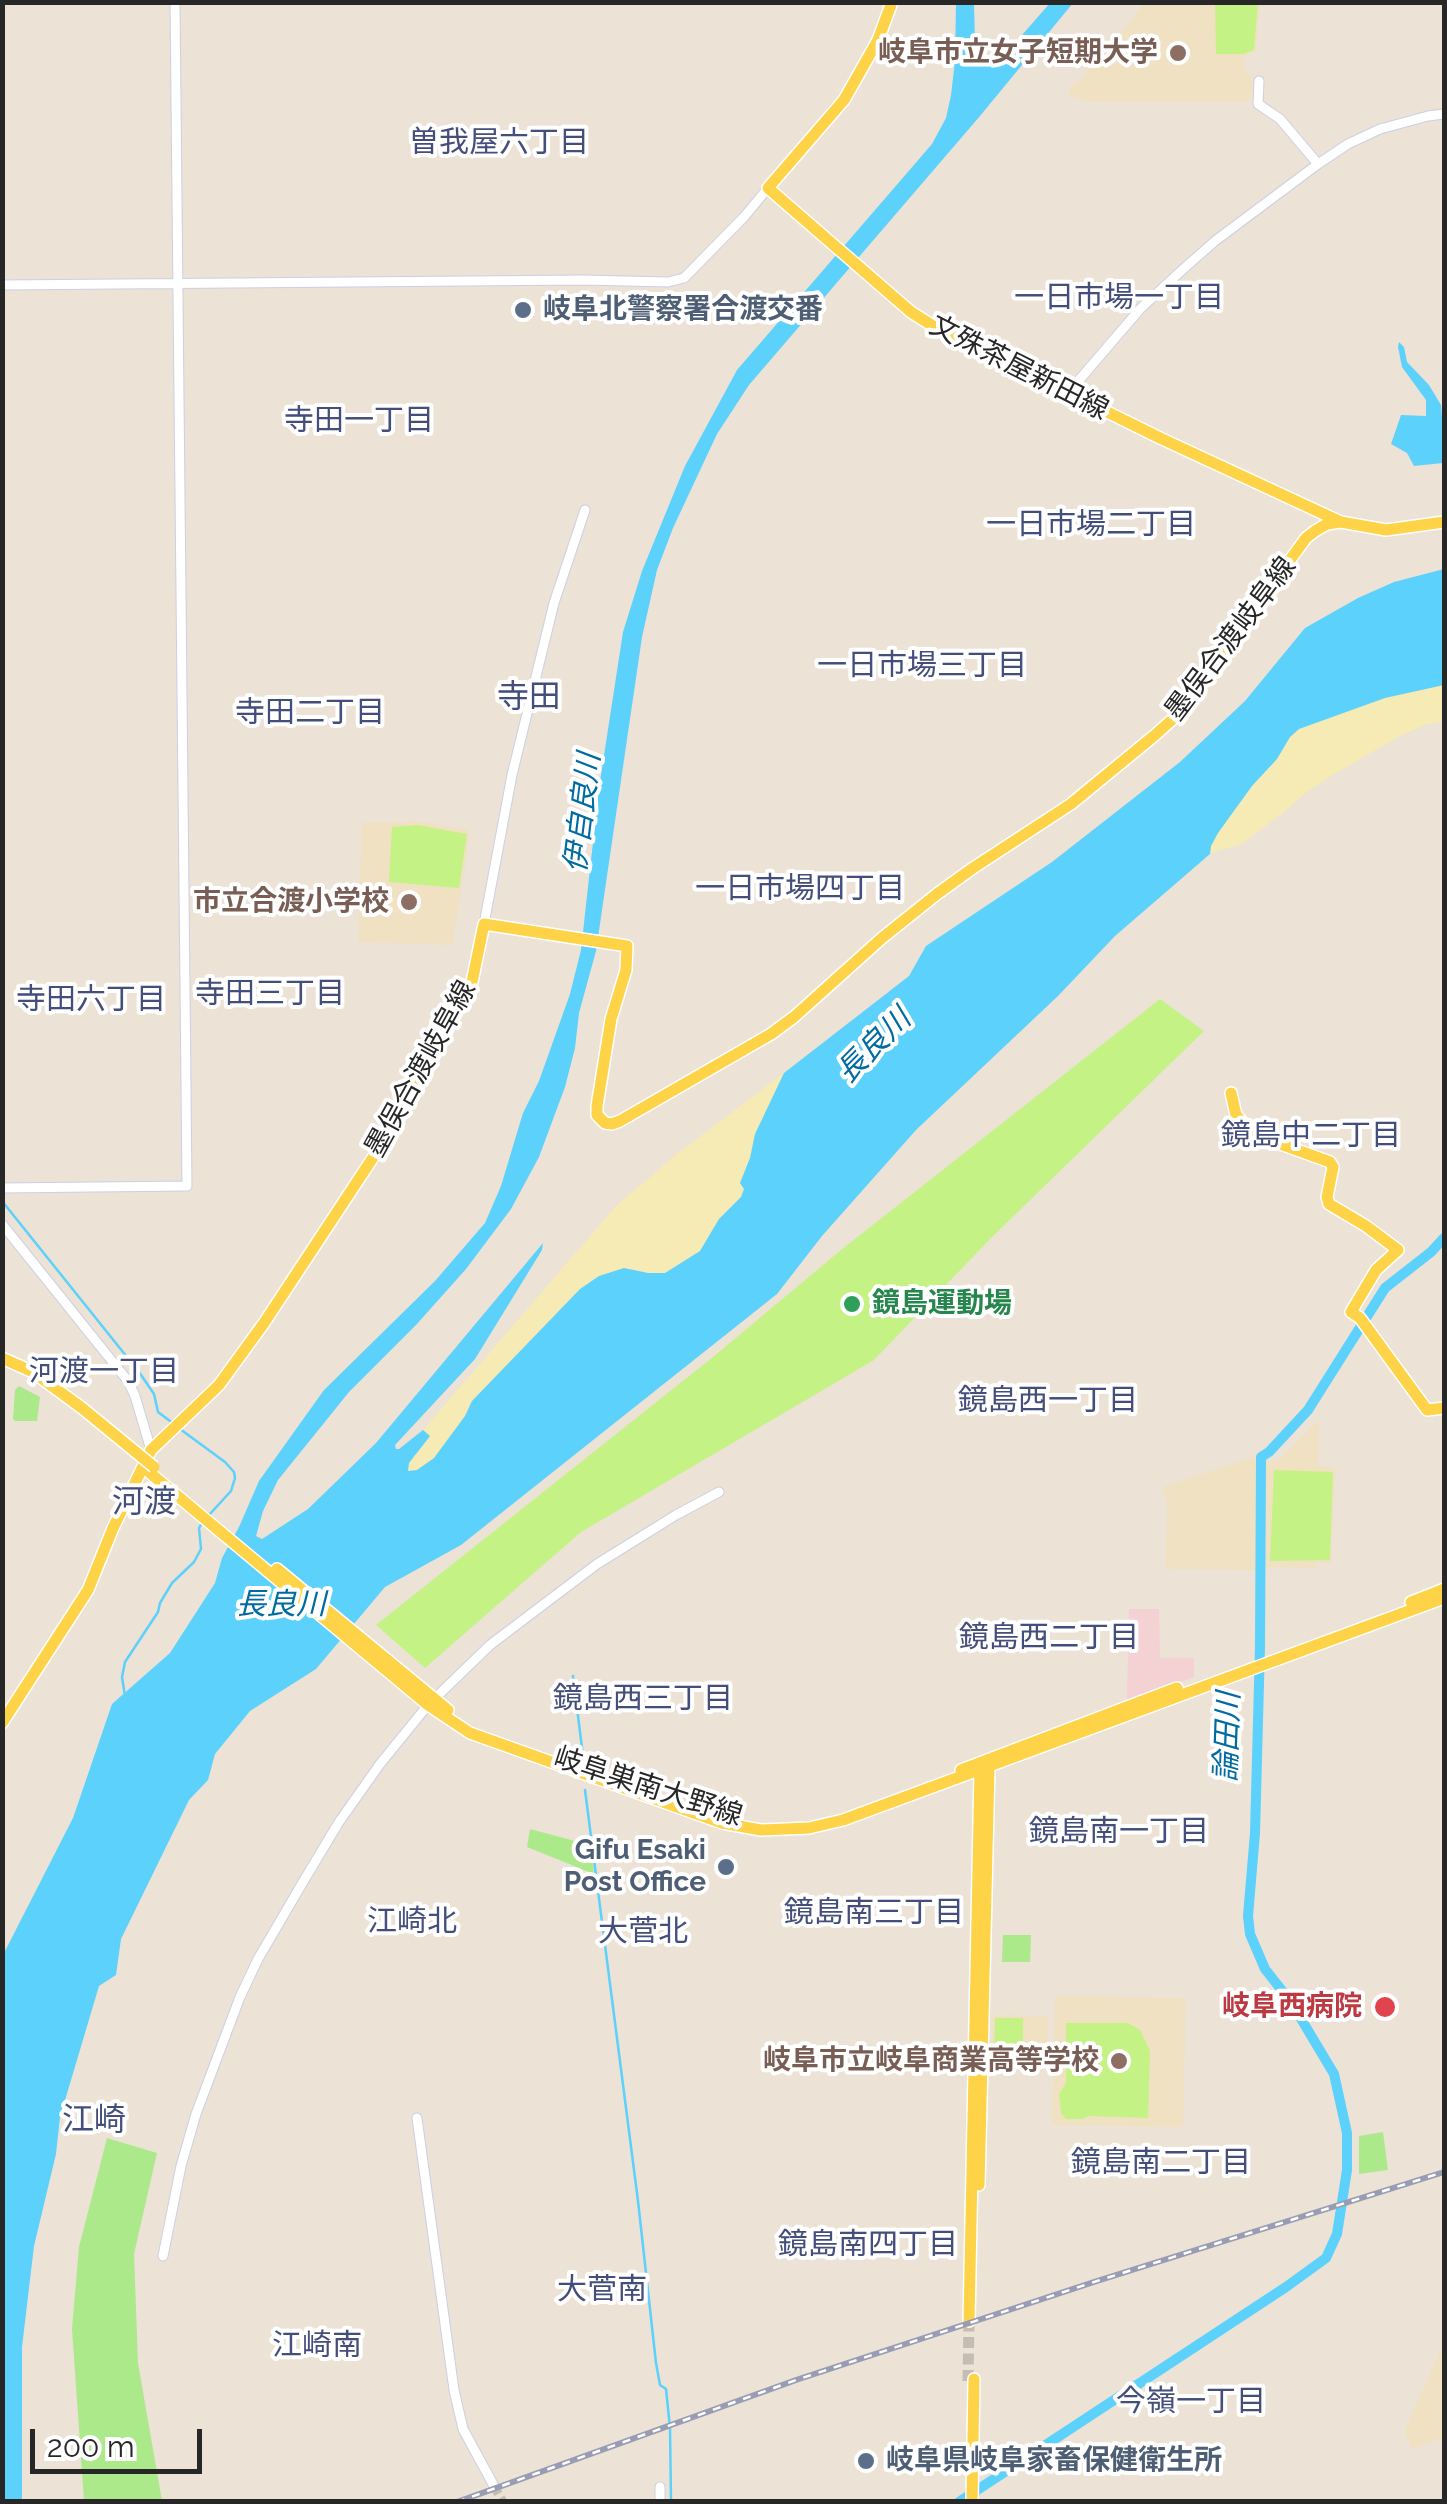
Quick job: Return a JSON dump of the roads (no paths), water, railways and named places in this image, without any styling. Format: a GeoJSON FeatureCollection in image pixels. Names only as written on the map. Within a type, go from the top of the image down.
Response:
{"type":"FeatureCollection","features":[{"type":"Feature","properties":{"kind":"main road"},"geometry":{"type":"LineString","coordinates":[[768,188],[844,100],[878,40],[892,2]]}},
{"type":"Feature","properties":{"kind":"main road","name":"文殊茶屋新田線"},"geometry":{"type":"LineString","coordinates":[[768,188],[874,281],[933,326],[1341,522]]}},
{"type":"Feature","properties":{"kind":"main road"},"geometry":{"type":"LineString","coordinates":[[1341,522],[1386,530],[1444,522]]}},
{"type":"Feature","properties":{"kind":"main road","name":"墨俣合渡岐阜線"},"geometry":{"type":"LineString","coordinates":[[2,1723],[88,1590],[151,1450],[219,1385],[401,1115],[472,982],[488,924],[628,946],[597,1106],[601,1120],[612,1124],[771,1034],[882,938],[973,868],[1071,804],[1184,709],[1184,703],[1205,680],[1306,538],[1326,524],[1341,522]]}},
{"type":"Feature","properties":{"kind":"main road"},"geometry":{"type":"LineString","coordinates":[[1231,1093],[1236,1115],[1253,1134],[1332,1164],[1329,1204],[1398,1250],[1376,1270],[1351,1312],[1362,1321],[1426,1410],[1444,1408]]}},
{"type":"Feature","properties":{"kind":"main road","name":"岐阜巣南大野線"},"geometry":{"type":"LineString","coordinates":[[2,1362],[32,1372],[480,1738],[743,1828],[809,1828],[843,1820],[1251,1664],[1444,1598]]}},
{"type":"Feature","properties":{"kind":"main road","name":"岐阜巣南大野線"},"geometry":{"type":"LineString","coordinates":[[1266,1659],[1444,1589]]}},
{"type":"Feature","properties":{"kind":"main road"},"geometry":{"type":"LineString","coordinates":[[972,2320],[985,1766]]}},
{"type":"Feature","properties":{"kind":"main road"},"geometry":{"type":"LineString","coordinates":[[971,2380],[967,2492],[972,2502]]}},
{"type":"Feature","properties":{"kind":"street"},"geometry":{"type":"LineString","coordinates":[[2,1188],[187,1186],[175,2]]}},
{"type":"Feature","properties":{"kind":"street"},"geometry":{"type":"LineString","coordinates":[[1259,81],[1258,104],[1280,119],[1318,164]]}},
{"type":"Feature","properties":{"kind":"street"},"geometry":{"type":"LineString","coordinates":[[1068,392],[1140,309],[1215,241],[1318,164],[1380,129],[1444,114]]}},
{"type":"Feature","properties":{"kind":"street"},"geometry":{"type":"LineString","coordinates":[[2,285],[668,282],[684,278],[768,188]]}},
{"type":"Feature","properties":{"kind":"street"},"geometry":{"type":"LineString","coordinates":[[488,924],[512,775],[554,603],[585,510]]}},
{"type":"Feature","properties":{"kind":"street"},"geometry":{"type":"LineString","coordinates":[[2,1224],[128,1382],[136,1396],[151,1450]]}},
{"type":"Feature","properties":{"kind":"street"},"geometry":{"type":"LineString","coordinates":[[162,2256],[196,2114],[252,1972],[339,1822],[428,1698],[593,1566],[719,1492]]}},
{"type":"Feature","properties":{"kind":"street"},"geometry":{"type":"LineString","coordinates":[[417,2118],[454,2390],[463,2429],[494,2486]]}},
{"type":"Feature","properties":{"kind":"street"},"geometry":{"type":"LineString","coordinates":[[660,2487],[660,2502]]}},
{"type":"Feature","properties":{"kind":"water","name":"長良川"},"geometry":{"type":"Polygon","coordinates":[[[956,3],[974,3],[975,45],[965,60],[970,66],[1002,58],[1050,3],[1073,3],[749,385],[717,434],[657,570],[642,637],[596,951],[565,1087],[539,1157],[511,1209],[466,1269],[349,1392],[278,1480],[256,1536],[262,1539],[308,1509],[376,1443],[543,1243],[475,1359],[395,1445],[399,1449],[423,1430],[430,1436],[409,1463],[408,1471],[417,1470],[434,1458],[472,1401],[580,1289],[599,1276],[624,1268],[665,1273],[700,1251],[719,1219],[741,1197],[744,1189],[740,1183],[755,1134],[784,1073],[909,976],[926,946],[1052,862],[1180,762],[1245,701],[1305,628],[1394,582],[1444,569],[1444,685],[1385,698],[1299,729],[1218,833],[1210,854],[1115,936],[1058,996],[916,1130],[822,1236],[777,1294],[461,1545],[385,1587],[316,1669],[250,1711],[215,1754],[208,1780],[189,1800],[121,1939],[116,1975],[99,1986],[60,2117],[56,2154],[34,2246],[22,2347],[22,2501],[3,2502],[3,1955],[73,1818],[112,1704],[170,1653],[215,1583],[222,1558],[259,1481],[324,1390],[435,1281],[485,1223],[570,994],[581,950],[599,788],[623,632],[642,571],[685,466],[737,370],[932,144],[946,118],[951,95],[956,3]]]}},
{"type":"Feature","properties":{"kind":"water"},"geometry":{"type":"Polygon","coordinates":[[[1399,342],[1407,362],[1441,405],[1444,473],[1443,463],[1414,466],[1407,453],[1391,444],[1401,415],[1426,416],[1426,400],[1402,367],[1399,342]]]}},
{"type":"Feature","properties":{"kind":"waterway"},"geometry":{"type":"LineString","coordinates":[[2,1201],[139,1372],[154,1394],[158,1412],[174,1424]]}},
{"type":"Feature","properties":{"kind":"waterway","name":"論田川"},"geometry":{"type":"LineString","coordinates":[[959,2502],[1286,2287],[1326,2258],[1337,2234],[1347,2170],[1347,2133],[1334,2074],[1291,2002],[1265,1969],[1250,1934],[1248,1916],[1255,1833],[1261,1457],[1308,1410],[1385,1288],[1444,1238]]}},
{"type":"Feature","properties":{"kind":"waterway"},"geometry":{"type":"LineString","coordinates":[[180,1429],[234,1472],[231,1491],[209,1515]]}},
{"type":"Feature","properties":{"kind":"waterway"},"geometry":{"type":"LineString","coordinates":[[125,1696],[125,1662],[172,1583],[194,1562],[201,1549],[199,1528],[203,1521]]}},
{"type":"Feature","properties":{"kind":"waterway"},"geometry":{"type":"LineString","coordinates":[[573,1676],[583,1756]]}},
{"type":"Feature","properties":{"kind":"waterway"},"geometry":{"type":"LineString","coordinates":[[585,1790],[656,2363],[660,2385],[666,2389],[671,2502]]}},
{"type":"Feature","properties":{"kind":"tunnel"},"geometry":{"type":"LineString","coordinates":[[968,2381],[969,2321]]}},
{"type":"Feature","properties":{"kind":"tunnel"},"geometry":{"type":"LineString","coordinates":[[494,2486],[503,2502]]}},
{"type":"Feature","properties":{"kind":"railway"},"geometry":{"type":"LineString","coordinates":[[457,2502],[796,2380],[1444,2172]]}},
{"type":"Feature","properties":{"kind":"place","name":"岐阜市立女子短期大学"},"geometry":{"type":"Point","coordinates":[1178,53]}},
{"type":"Feature","properties":{"kind":"place","name":"岐阜北警察署合渡交番"},"geometry":{"type":"Point","coordinates":[523,310]}},
{"type":"Feature","properties":{"kind":"place","name":"市立合渡小学校"},"geometry":{"type":"Point","coordinates":[409,902]}},
{"type":"Feature","properties":{"kind":"place","name":"鏡島運動場"},"geometry":{"type":"Point","coordinates":[852,1304]}},
{"type":"Feature","properties":{"kind":"place","name":"Gifu Esaki Post Office"},"geometry":{"type":"Point","coordinates":[726,1867]}},
{"type":"Feature","properties":{"kind":"place","name":"岐阜西病院"},"geometry":{"type":"Point","coordinates":[1385,2007]}},
{"type":"Feature","properties":{"kind":"place","name":"岐阜市立岐阜商業高等学校"},"geometry":{"type":"Point","coordinates":[1119,2061]}},
{"type":"Feature","properties":{"kind":"place","name":"岐阜県岐阜家畜保健衛生所"},"geometry":{"type":"Point","coordinates":[866,2461]}},
{"type":"Feature","properties":{"kind":"district","name":"曽我屋六丁目"},"geometry":{"type":"Point","coordinates":[499,143]}},
{"type":"Feature","properties":{"kind":"district","name":"一日市場一丁目"},"geometry":{"type":"Point","coordinates":[1119,298]}},
{"type":"Feature","properties":{"kind":"district","name":"寺田一丁目"},"geometry":{"type":"Point","coordinates":[359,421]}},
{"type":"Feature","properties":{"kind":"district","name":"一日市場二丁目"},"geometry":{"type":"Point","coordinates":[1091,525]}},
{"type":"Feature","properties":{"kind":"district","name":"一日市場三丁目"},"geometry":{"type":"Point","coordinates":[922,666]}},
{"type":"Feature","properties":{"kind":"district","name":"寺田"},"geometry":{"type":"Point","coordinates":[529,697]}},
{"type":"Feature","properties":{"kind":"district","name":"寺田二丁目"},"geometry":{"type":"Point","coordinates":[310,713]}},
{"type":"Feature","properties":{"kind":"district","name":"一日市場四丁目"},"geometry":{"type":"Point","coordinates":[800,889]}},
{"type":"Feature","properties":{"kind":"district","name":"寺田三丁目"},"geometry":{"type":"Point","coordinates":[270,994]}},
{"type":"Feature","properties":{"kind":"district","name":"寺田六丁目"},"geometry":{"type":"Point","coordinates":[91,1000]}},
{"type":"Feature","properties":{"kind":"district","name":"鏡島中二丁目"},"geometry":{"type":"Point","coordinates":[1311,1136]}},
{"type":"Feature","properties":{"kind":"district","name":"河渡一丁目"},"geometry":{"type":"Point","coordinates":[104,1372]}},
{"type":"Feature","properties":{"kind":"district","name":"鏡島西一丁目"},"geometry":{"type":"Point","coordinates":[1048,1401]}},
{"type":"Feature","properties":{"kind":"district","name":"河渡"},"geometry":{"type":"Point","coordinates":[144,1502]}},
{"type":"Feature","properties":{"kind":"district","name":"鏡島西二丁目"},"geometry":{"type":"Point","coordinates":[1049,1638]}},
{"type":"Feature","properties":{"kind":"district","name":"鏡島西三丁目"},"geometry":{"type":"Point","coordinates":[643,1699]}},
{"type":"Feature","properties":{"kind":"district","name":"鏡島南一丁目"},"geometry":{"type":"Point","coordinates":[1119,1832]}},
{"type":"Feature","properties":{"kind":"district","name":"鏡島南三丁目"},"geometry":{"type":"Point","coordinates":[874,1913]}},
{"type":"Feature","properties":{"kind":"district","name":"江崎北"},"geometry":{"type":"Point","coordinates":[412,1922]}},
{"type":"Feature","properties":{"kind":"district","name":"大菅北"},"geometry":{"type":"Point","coordinates":[643,1932]}},
{"type":"Feature","properties":{"kind":"district","name":"江崎"},"geometry":{"type":"Point","coordinates":[94,2120]}},
{"type":"Feature","properties":{"kind":"district","name":"鏡島南二丁目"},"geometry":{"type":"Point","coordinates":[1161,2163]}},
{"type":"Feature","properties":{"kind":"district","name":"鏡島南四丁目"},"geometry":{"type":"Point","coordinates":[868,2245]}},
{"type":"Feature","properties":{"kind":"district","name":"大菅南"},"geometry":{"type":"Point","coordinates":[602,2290]}},
{"type":"Feature","properties":{"kind":"district","name":"江崎南"},"geometry":{"type":"Point","coordinates":[317,2346]}},
{"type":"Feature","properties":{"kind":"district","name":"今嶺一丁目"},"geometry":{"type":"Point","coordinates":[1191,2402]}},
{"type":"Feature","properties":{"kind":"water label","name":"伊自良川"},"geometry":{"type":"Point","coordinates":[583,813]}}]}
